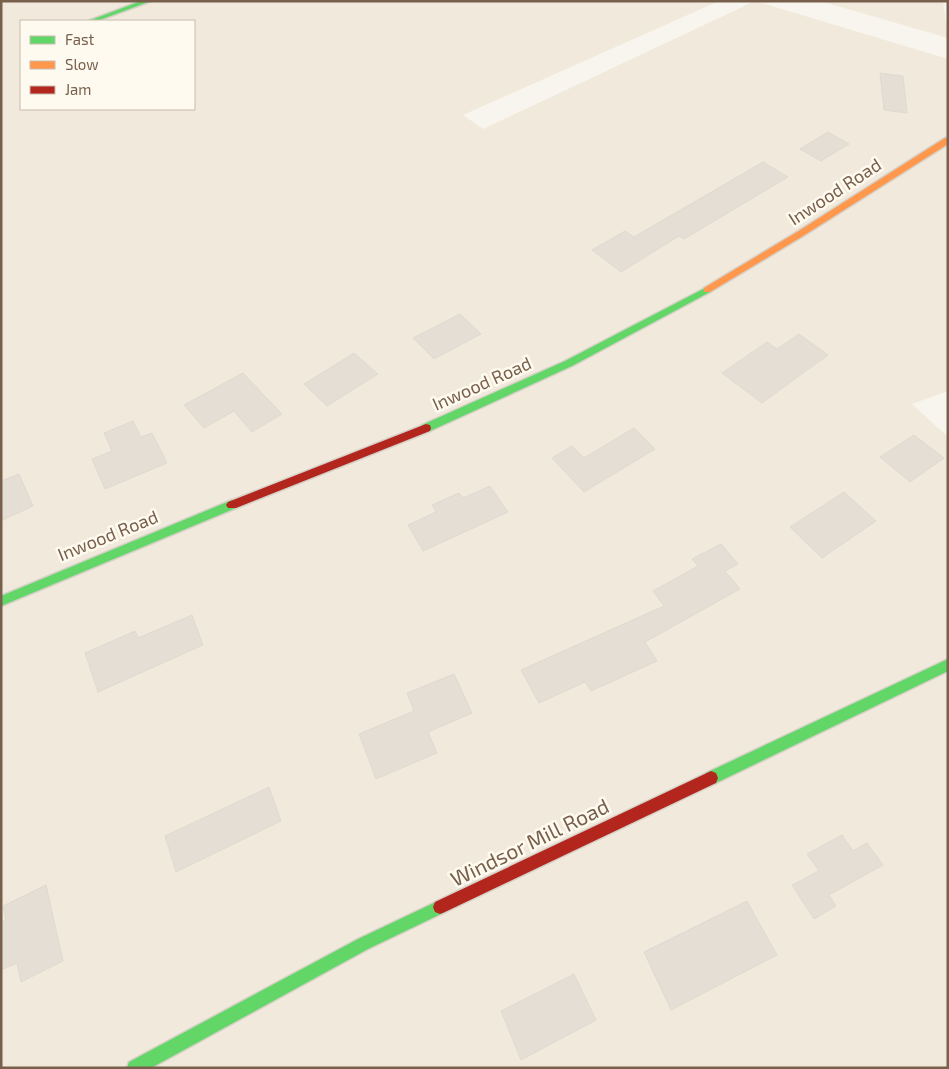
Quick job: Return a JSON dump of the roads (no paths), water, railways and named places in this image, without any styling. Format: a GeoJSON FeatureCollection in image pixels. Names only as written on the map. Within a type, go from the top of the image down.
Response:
{"type":"FeatureCollection","features":[{"type":"Feature","properties":{"kind":"street"},"geometry":{"type":"LineString","coordinates":[[94,20],[148,1]]}},
{"type":"Feature","properties":{"kind":"street","name":"Inwood Road"},"geometry":{"type":"LineString","coordinates":[[1,601],[96,558],[455,416],[544,376],[624,337],[790,242],[948,140]]}},
{"type":"Feature","properties":{"kind":"street","name":"Windsor Mill Road"},"geometry":{"type":"LineString","coordinates":[[135,1068],[363,944],[948,665]]}}]}
